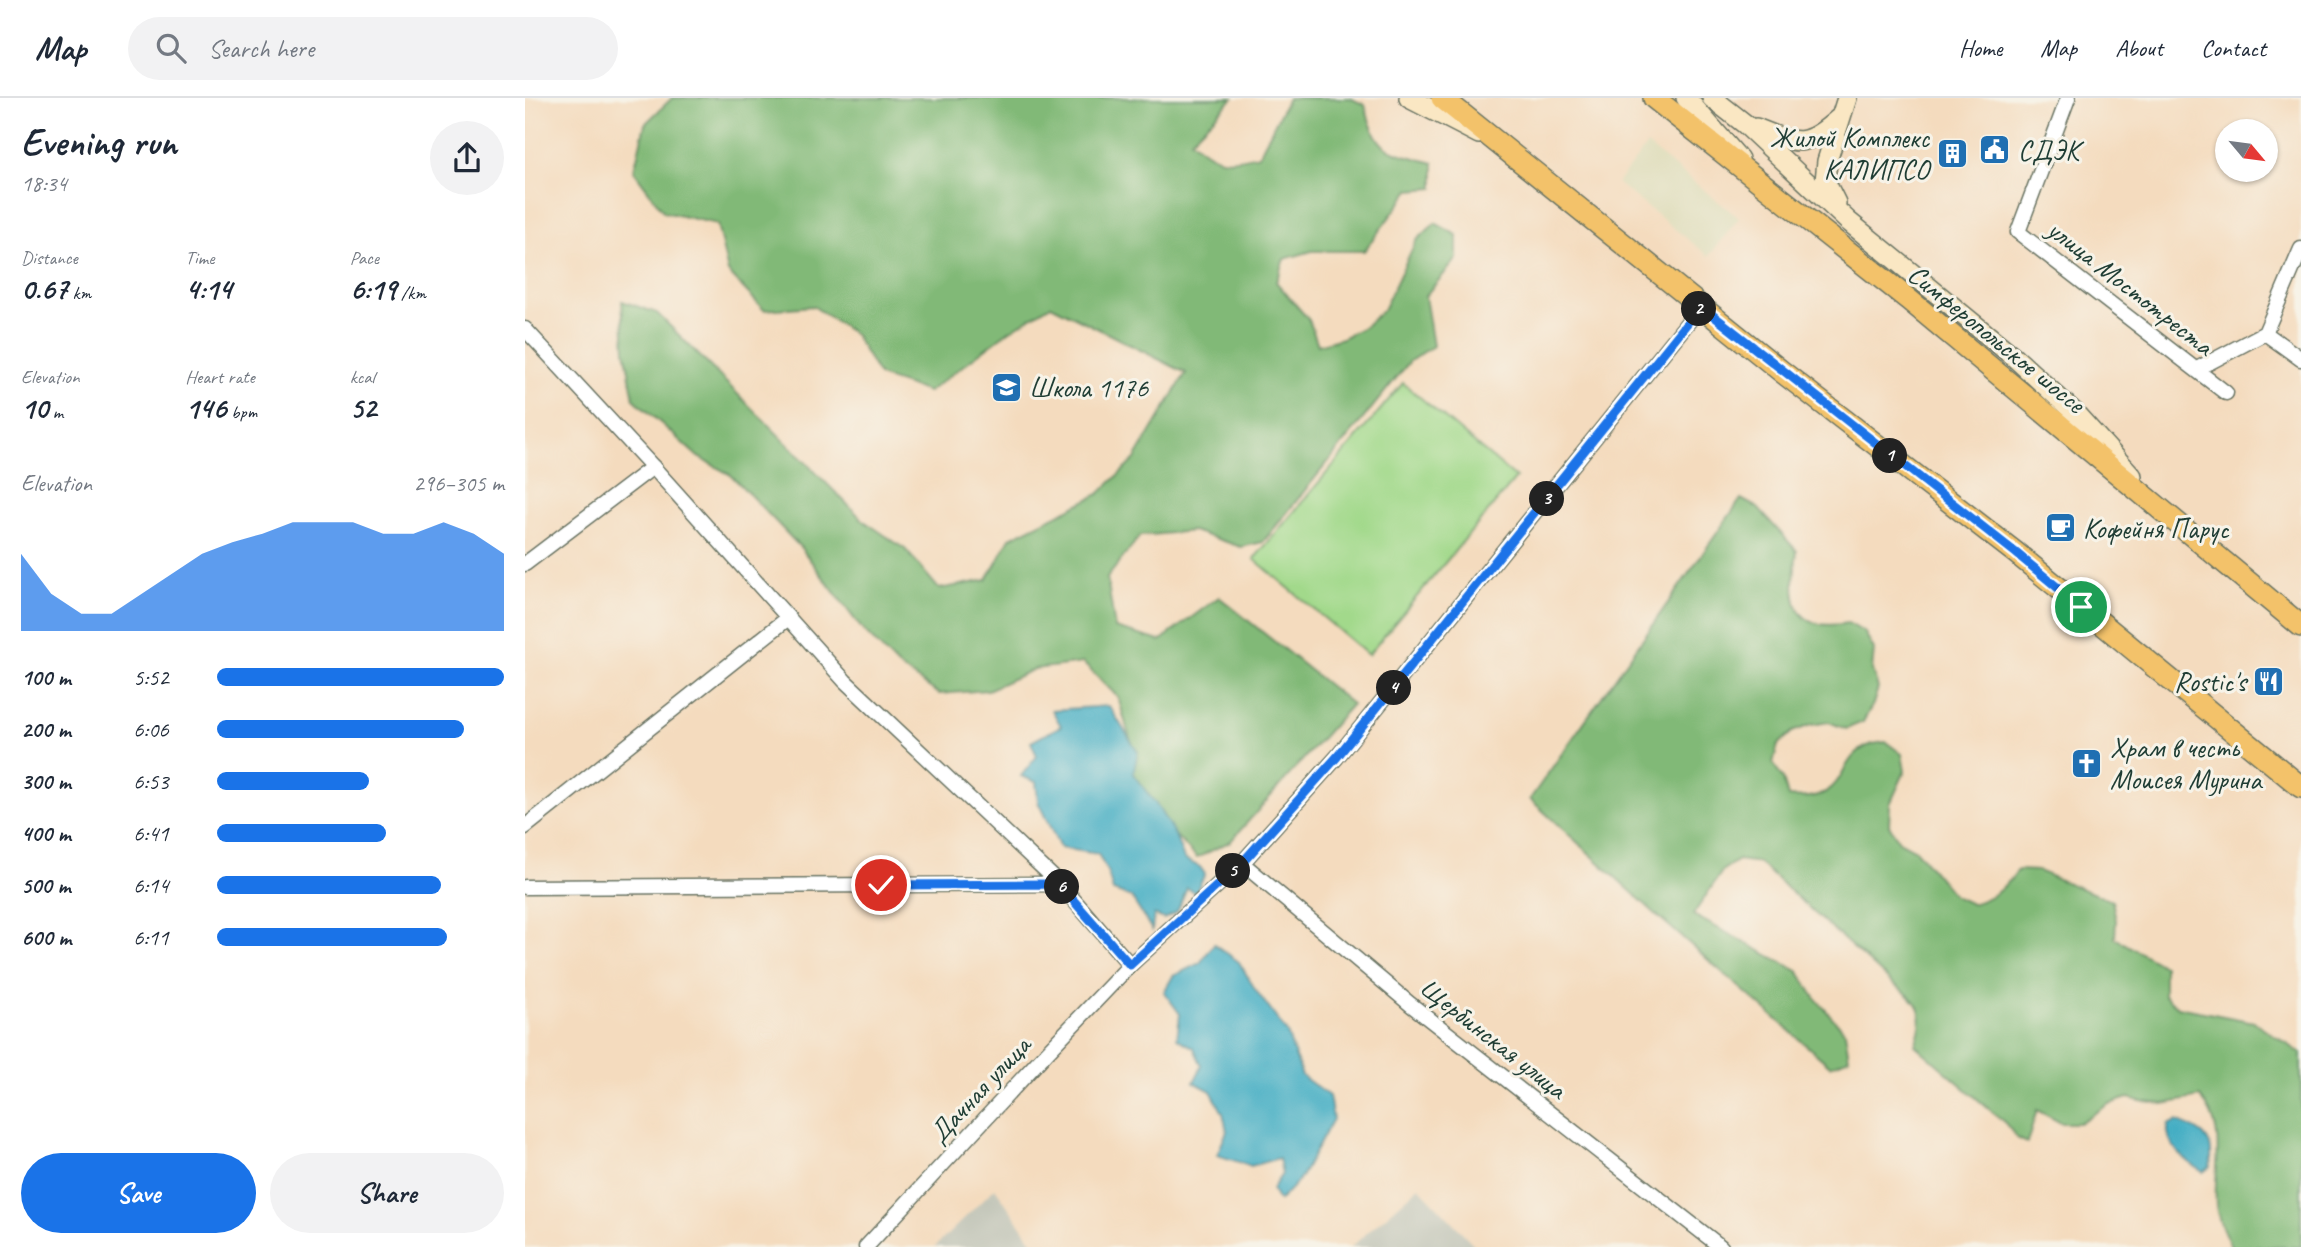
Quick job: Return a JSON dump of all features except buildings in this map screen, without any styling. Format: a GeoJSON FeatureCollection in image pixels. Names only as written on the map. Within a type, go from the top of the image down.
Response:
{"type":"FeatureCollection","features":[{"type":"Feature","properties":{"kind":"main road"},"geometry":{"type":"LineString","coordinates":[[1409,98],[1494,141]]}},
{"type":"Feature","properties":{"kind":"main road"},"geometry":{"type":"LineString","coordinates":[[1442,98],[1879,448],[2016,553],[2301,788]]}},
{"type":"Feature","properties":{"kind":"main road","name":"Симферопольское шоссе"},"geometry":{"type":"LineString","coordinates":[[1654,98],[1907,299],[2301,626]]}},
{"type":"Feature","properties":{"kind":"main road"},"geometry":{"type":"LineString","coordinates":[[1686,98],[1755,179]]}},
{"type":"Feature","properties":{"kind":"main road"},"geometry":{"type":"LineString","coordinates":[[1712,98],[1745,124],[1848,221],[2043,383],[2073,411],[2163,510]]}},
{"type":"Feature","properties":{"kind":"main road"},"geometry":{"type":"LineString","coordinates":[[1847,98],[1827,161],[1825,181],[1833,200],[1848,221]]}},
{"type":"Feature","properties":{"kind":"main road"},"geometry":{"type":"LineString","coordinates":[[1745,124],[1788,141],[1805,141],[1819,136],[1839,118]]}},
{"type":"Feature","properties":{"kind":"street","name":"улица Мостотреста"},"geometry":{"type":"LineString","coordinates":[[2068,98],[2018,232],[2226,393]]}},
{"type":"Feature","properties":{"kind":"street"},"geometry":{"type":"LineString","coordinates":[[2197,369],[2265,333],[2301,250]]}},
{"type":"Feature","properties":{"kind":"street","name":"Дачная улица"},"geometry":{"type":"LineString","coordinates":[[866,1247],[1130,965],[1242,863],[1337,757],[1701,306]]}},
{"type":"Feature","properties":{"kind":"street"},"geometry":{"type":"LineString","coordinates":[[525,329],[845,681],[1059,884],[1130,965]]}},
{"type":"Feature","properties":{"kind":"street"},"geometry":{"type":"LineString","coordinates":[[2265,333],[2301,359]]}},
{"type":"Feature","properties":{"kind":"street"},"geometry":{"type":"LineString","coordinates":[[525,564],[653,467]]}},
{"type":"Feature","properties":{"kind":"street"},"geometry":{"type":"LineString","coordinates":[[525,827],[787,619]]}},
{"type":"Feature","properties":{"kind":"street","name":"Щербинская улица"},"geometry":{"type":"LineString","coordinates":[[1242,863],[1410,1003],[1721,1247]]}},
{"type":"Feature","properties":{"kind":"street"},"geometry":{"type":"LineString","coordinates":[[525,887],[1059,884]]}},
{"type":"Feature","properties":{"kind":"shaded area"},"geometry":{"type":"Polygon","coordinates":[[[1647,145],[1739,218],[1709,256],[1617,183],[1647,145]]]}},
{"type":"Feature","properties":{"kind":"shaded area"},"geometry":{"type":"Polygon","coordinates":[[[1419,1187],[1476,1247],[1351,1247],[1419,1187]]]}},
{"type":"Feature","properties":{"kind":"shaded area"},"geometry":{"type":"Polygon","coordinates":[[[995,1188],[1036,1247],[935,1247],[995,1188]]]}},
{"type":"Feature","properties":{"kind":"green space"},"geometry":{"type":"Polygon","coordinates":[[[672,98],[1233,98],[1191,140],[1215,157],[1230,160],[1259,155],[1288,98],[1350,98],[1365,105],[1375,133],[1387,148],[1434,163],[1434,188],[1410,190],[1364,251],[1312,251],[1284,259],[1276,282],[1309,320],[1318,345],[1342,338],[1364,327],[1383,310],[1416,241],[1435,223],[1457,235],[1457,259],[1425,296],[1433,346],[1410,361],[1263,542],[1241,547],[1193,531],[1140,536],[1107,578],[1115,628],[1160,641],[1219,597],[1352,704],[1231,841],[1197,858],[1150,809],[1122,769],[1131,742],[1118,697],[1083,663],[1034,669],[988,690],[939,694],[898,666],[862,629],[801,548],[731,475],[698,457],[634,399],[625,350],[622,301],[657,313],[864,521],[905,549],[939,589],[987,580],[1010,538],[1099,494],[1135,459],[1186,373],[1051,305],[1009,331],[928,392],[879,376],[854,334],[813,306],[764,310],[728,272],[717,224],[664,212],[634,171],[645,124],[672,98]]]}},
{"type":"Feature","properties":{"kind":"green space"},"geometry":{"type":"Polygon","coordinates":[[[1403,383],[1516,478],[1368,655],[1254,559],[1403,383]]]}},
{"type":"Feature","properties":{"kind":"green space"},"geometry":{"type":"Polygon","coordinates":[[[1741,499],[1758,508],[1797,551],[1795,596],[1804,617],[1814,623],[1848,623],[1865,633],[1874,650],[1872,670],[1878,688],[1863,722],[1846,729],[1829,722],[1811,725],[1792,732],[1778,745],[1773,763],[1783,779],[1788,797],[1809,797],[1823,793],[1832,787],[1858,752],[1872,744],[1886,742],[1902,754],[1905,771],[1890,804],[1889,825],[1899,841],[1916,850],[1954,896],[1971,904],[1979,902],[1998,892],[2018,870],[2038,871],[2112,901],[2116,919],[2115,938],[2164,966],[2164,995],[2178,1007],[2254,1022],[2301,1053],[2301,1247],[2231,1247],[2216,1206],[2217,1135],[2209,1110],[2200,1097],[2164,1104],[2128,1098],[2109,1104],[2079,1123],[2061,1123],[2037,1110],[2027,1143],[2017,1138],[2005,1123],[1915,1045],[1921,1015],[1908,995],[1759,863],[1738,860],[1723,870],[1693,915],[1798,971],[1816,999],[1845,1032],[1849,1058],[1830,1066],[1659,917],[1530,799],[1741,499]]]}},
{"type":"Feature","properties":{"kind":"water"},"geometry":{"type":"Polygon","coordinates":[[[1109,706],[1138,752],[1133,774],[1175,835],[1184,859],[1200,867],[1205,874],[1195,893],[1187,888],[1177,912],[1164,919],[1154,915],[1152,930],[1131,897],[1113,891],[1108,873],[1098,854],[1060,848],[1038,802],[1036,782],[1021,776],[1037,756],[1031,742],[1061,726],[1052,710],[1109,706]]]}},
{"type":"Feature","properties":{"kind":"water"},"geometry":{"type":"Polygon","coordinates":[[[1214,944],[1239,962],[1287,1033],[1302,1076],[1329,1096],[1333,1119],[1300,1179],[1279,1201],[1272,1189],[1282,1174],[1279,1158],[1251,1166],[1217,1155],[1227,1131],[1223,1113],[1211,1091],[1194,1082],[1202,1066],[1194,1048],[1177,1038],[1180,1014],[1164,992],[1173,976],[1200,963],[1214,944]]]}},
{"type":"Feature","properties":{"kind":"water"},"geometry":{"type":"Polygon","coordinates":[[[2176,1121],[2205,1136],[2211,1149],[2211,1157],[2210,1167],[2203,1172],[2173,1146],[2168,1125],[2176,1121]]]}},
{"type":"Feature","properties":{"kind":"place","name":"СДЭК"},"geometry":{"type":"Point","coordinates":[1995,150]}},
{"type":"Feature","properties":{"kind":"place","name":"Жилой Комплекс КАЛИПСО"},"geometry":{"type":"Point","coordinates":[1952,153]}},
{"type":"Feature","properties":{"kind":"place","name":"Школа 1176"},"geometry":{"type":"Point","coordinates":[1006,387]}},
{"type":"Feature","properties":{"kind":"place","name":"Кофейня Парус"},"geometry":{"type":"Point","coordinates":[2060,528]}},
{"type":"Feature","properties":{"kind":"place","name":"Rostic's"},"geometry":{"type":"Point","coordinates":[2269,681]}},
{"type":"Feature","properties":{"kind":"place","name":"Храм в честь Моисея Мурина"},"geometry":{"type":"Point","coordinates":[2087,763]}},
{"type":"Feature","properties":{"kind":"route"},"geometry":{"type":"LineString","coordinates":[[881,885],[1059,884],[1130,965],[1242,863],[1337,757],[1670,348],[1701,306],[2081,607]]}}]}
